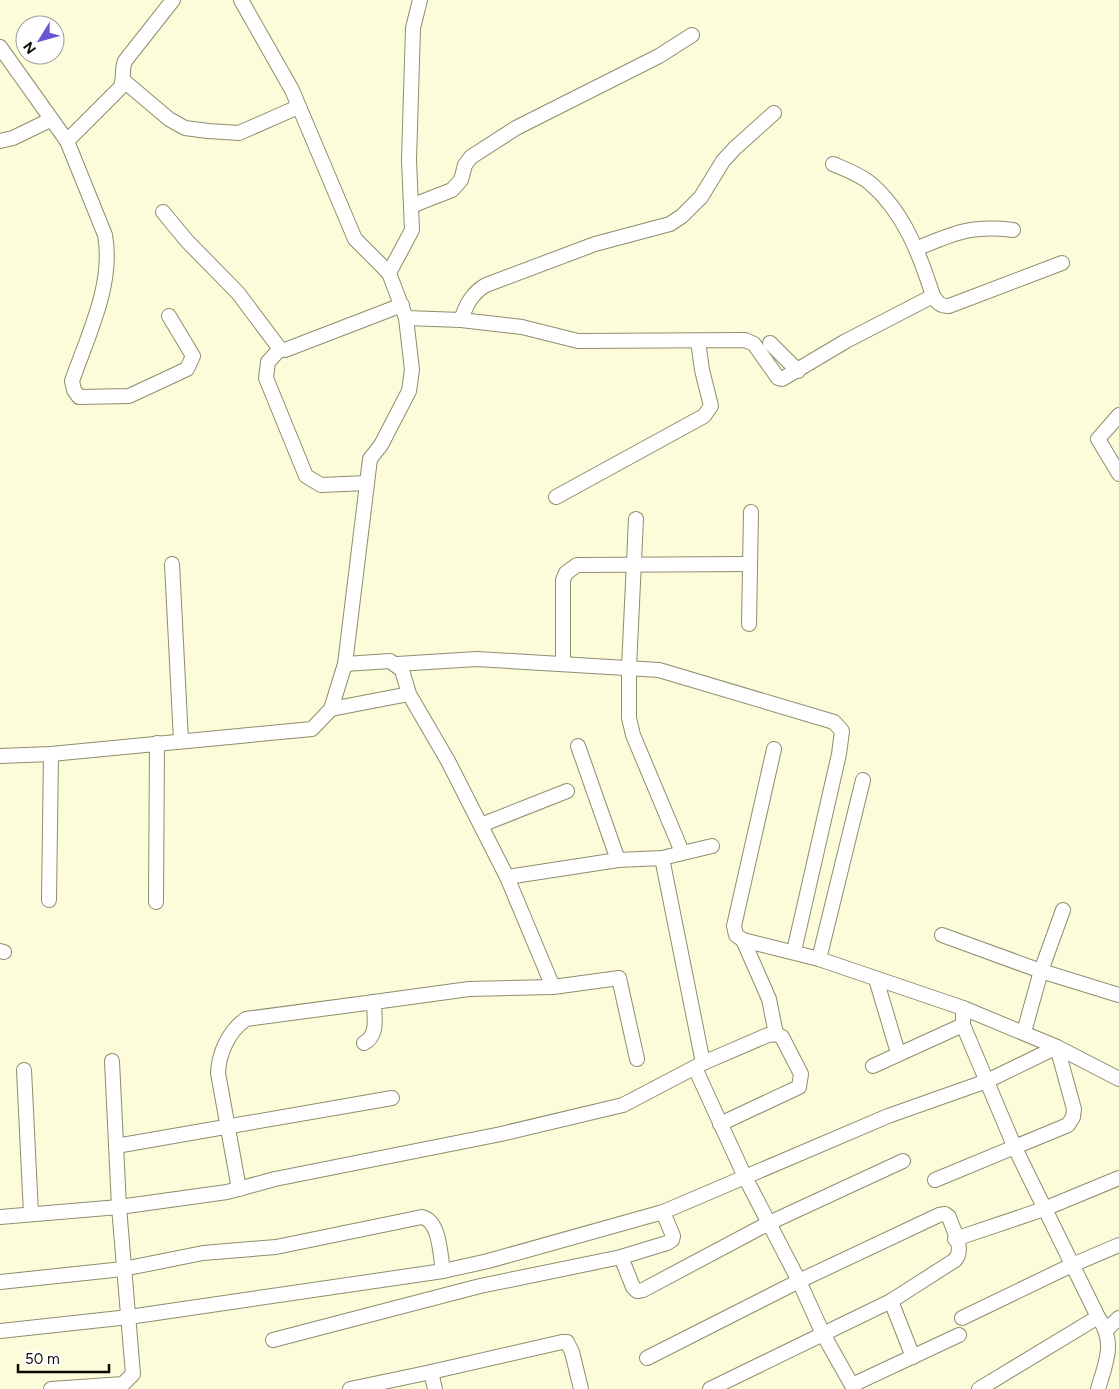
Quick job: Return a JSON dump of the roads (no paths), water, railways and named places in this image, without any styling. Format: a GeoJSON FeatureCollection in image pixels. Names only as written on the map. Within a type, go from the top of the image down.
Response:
{"type":"FeatureCollection","features":[{"type":"Feature","properties":{"kind":"street"},"geometry":{"type":"LineString","coordinates":[[67,141],[120,88],[124,80],[122,67],[125,61],[174,0]]}},
{"type":"Feature","properties":{"kind":"street"},"geometry":{"type":"LineString","coordinates":[[0,756],[51,754],[312,729],[331,709],[345,664],[370,459],[381,445],[408,391],[412,370],[404,312],[389,272],[354,239],[292,90],[241,0]]}},
{"type":"Feature","properties":{"kind":"street"},"geometry":{"type":"LineString","coordinates":[[389,272],[410,238],[412,230],[409,160],[413,28],[420,0]]}},
{"type":"Feature","properties":{"kind":"street"},"geometry":{"type":"LineString","coordinates":[[411,206],[452,190],[461,180],[465,165],[471,157],[516,128],[659,56],[692,35]]}},
{"type":"Feature","properties":{"kind":"street"},"geometry":{"type":"LineString","coordinates":[[0,47],[50,120],[67,141],[107,246],[101,296],[72,381],[74,390],[80,397],[129,396],[187,369],[193,356],[169,316]]}},
{"type":"Feature","properties":{"kind":"street"},"geometry":{"type":"LineString","coordinates":[[124,80],[169,119],[185,128],[239,133],[298,107]]}},
{"type":"Feature","properties":{"kind":"street"},"geometry":{"type":"LineString","coordinates":[[461,320],[471,297],[486,285],[595,244],[658,228],[682,216],[701,197],[723,161],[774,113]]}},
{"type":"Feature","properties":{"kind":"street"},"geometry":{"type":"LineString","coordinates":[[0,141],[13,138],[50,120]]}},
{"type":"Feature","properties":{"kind":"street"},"geometry":{"type":"LineString","coordinates":[[833,164],[858,175],[885,198],[898,216],[916,249],[938,303],[949,306],[1062,263]]}},
{"type":"Feature","properties":{"kind":"street"},"geometry":{"type":"LineString","coordinates":[[163,212],[187,241],[238,294],[280,349],[285,350],[404,312],[522,327],[578,341],[698,342],[750,341],[765,338],[798,372]]}},
{"type":"Feature","properties":{"kind":"street"},"geometry":{"type":"LineString","coordinates":[[916,249],[970,229],[990,227],[1013,230]]}},
{"type":"Feature","properties":{"kind":"street"},"geometry":{"type":"LineString","coordinates":[[750,341],[778,378],[787,378],[846,341],[934,296]]}},
{"type":"Feature","properties":{"kind":"street"},"geometry":{"type":"LineString","coordinates":[[556,497],[704,416],[709,410],[710,400],[702,370],[698,342]]}},
{"type":"Feature","properties":{"kind":"street"},"geometry":{"type":"LineString","coordinates":[[280,349],[268,362],[266,378],[306,476],[321,485],[367,483]]}},
{"type":"Feature","properties":{"kind":"street"},"geometry":{"type":"LineString","coordinates":[[1119,415],[1098,439],[1119,474]]}},
{"type":"Feature","properties":{"kind":"street"},"geometry":{"type":"LineString","coordinates":[[749,624],[750,512]]}},
{"type":"Feature","properties":{"kind":"street"},"geometry":{"type":"LineString","coordinates":[[636,519],[629,667],[629,718],[633,735],[682,852]]}},
{"type":"Feature","properties":{"kind":"street"},"geometry":{"type":"LineString","coordinates":[[172,564],[181,741]]}},
{"type":"Feature","properties":{"kind":"street"},"geometry":{"type":"LineString","coordinates":[[563,664],[563,580],[566,573],[577,565],[750,564]]}},
{"type":"Feature","properties":{"kind":"street"},"geometry":{"type":"LineString","coordinates":[[345,664],[390,661],[397,664],[477,659],[629,667],[680,674],[834,722],[842,731],[839,754],[794,951]]}},
{"type":"Feature","properties":{"kind":"street"},"geometry":{"type":"LineString","coordinates":[[397,664],[402,670],[409,694],[481,825],[507,877],[553,987]]}},
{"type":"Feature","properties":{"kind":"street"},"geometry":{"type":"LineString","coordinates":[[331,709],[409,694]]}},
{"type":"Feature","properties":{"kind":"street"},"geometry":{"type":"LineString","coordinates":[[156,902],[157,743]]}},
{"type":"Feature","properties":{"kind":"street"},"geometry":{"type":"LineString","coordinates":[[578,746],[618,860]]}},
{"type":"Feature","properties":{"kind":"street"},"geometry":{"type":"LineString","coordinates":[[774,749],[734,926],[736,935],[743,940],[794,951],[819,959],[962,1008],[1057,1046],[1119,1079]]}},
{"type":"Feature","properties":{"kind":"street"},"geometry":{"type":"LineString","coordinates":[[50,900],[51,754]]}},
{"type":"Feature","properties":{"kind":"street"},"geometry":{"type":"LineString","coordinates":[[819,959],[863,780]]}},
{"type":"Feature","properties":{"kind":"street"},"geometry":{"type":"LineString","coordinates":[[481,825],[567,791]]}},
{"type":"Feature","properties":{"kind":"street"},"geometry":{"type":"LineString","coordinates":[[507,877],[618,860],[662,858],[712,846]]}},
{"type":"Feature","properties":{"kind":"street"},"geometry":{"type":"LineString","coordinates":[[662,858],[699,1066],[720,1124],[745,1177],[823,1334],[853,1387],[959,1335]]}},
{"type":"Feature","properties":{"kind":"street"},"geometry":{"type":"LineString","coordinates":[[1024,1032],[1041,971],[1063,910]]}},
{"type":"Feature","properties":{"kind":"street"},"geometry":{"type":"LineString","coordinates":[[942,935],[1041,971],[1119,995]]}},
{"type":"Feature","properties":{"kind":"street"},"geometry":{"type":"LineString","coordinates":[[743,940],[769,999],[776,1034]]}},
{"type":"Feature","properties":{"kind":"street"},"geometry":{"type":"LineString","coordinates":[[239,1189],[218,1067],[230,1035],[236,1026],[246,1019],[469,989],[553,987],[619,978],[637,1059]]}},
{"type":"Feature","properties":{"kind":"street"},"geometry":{"type":"LineString","coordinates":[[876,979],[898,1053]]}},
{"type":"Feature","properties":{"kind":"street"},"geometry":{"type":"LineString","coordinates":[[364,1043],[371,1040],[374,1033],[374,1002]]}},
{"type":"Feature","properties":{"kind":"street"},"geometry":{"type":"LineString","coordinates":[[962,1008],[963,1025],[1014,1148],[1098,1317],[1107,1329],[1109,1344],[1098,1389]]}},
{"type":"Feature","properties":{"kind":"street"},"geometry":{"type":"LineString","coordinates":[[873,1066],[963,1025]]}},
{"type":"Feature","properties":{"kind":"street"},"geometry":{"type":"LineString","coordinates":[[0,1218],[119,1207],[239,1189],[275,1179],[502,1134],[623,1105],[699,1066],[768,1035],[776,1034],[782,1037],[801,1074],[799,1087],[720,1124]]}},
{"type":"Feature","properties":{"kind":"street"},"geometry":{"type":"LineString","coordinates":[[0,1331],[129,1317],[443,1271],[488,1261],[663,1212],[888,1116],[986,1081],[1057,1046]]}},
{"type":"Feature","properties":{"kind":"street"},"geometry":{"type":"LineString","coordinates":[[935,1180],[1068,1125],[1073,1117],[1074,1109],[1057,1046]]}},
{"type":"Feature","properties":{"kind":"street"},"geometry":{"type":"LineString","coordinates":[[51,1389],[123,1384],[130,1380],[133,1374],[119,1207],[112,1060]]}},
{"type":"Feature","properties":{"kind":"street"},"geometry":{"type":"LineString","coordinates":[[24,1070],[31,1214]]}},
{"type":"Feature","properties":{"kind":"street"},"geometry":{"type":"LineString","coordinates":[[116,1146],[392,1098]]}},
{"type":"Feature","properties":{"kind":"street"},"geometry":{"type":"LineString","coordinates":[[621,1257],[633,1287],[637,1291],[642,1290],[769,1223],[903,1161]]}},
{"type":"Feature","properties":{"kind":"street"},"geometry":{"type":"LineString","coordinates":[[955,1239],[1044,1209],[1119,1178]]}},
{"type":"Feature","properties":{"kind":"street"},"geometry":{"type":"LineString","coordinates":[[273,1340],[480,1286],[621,1257],[672,1240],[673,1236],[663,1212]]}},
{"type":"Feature","properties":{"kind":"street"},"geometry":{"type":"LineString","coordinates":[[647,1358],[798,1281],[939,1215],[945,1214],[949,1217],[960,1249],[959,1256],[955,1260],[891,1302],[710,1389]]}},
{"type":"Feature","properties":{"kind":"street"},"geometry":{"type":"LineString","coordinates":[[0,1282],[124,1269],[203,1253],[276,1247],[422,1216],[429,1218],[434,1226],[443,1271]]}},
{"type":"Feature","properties":{"kind":"street"},"geometry":{"type":"LineString","coordinates":[[962,1318],[1072,1265],[1119,1245]]}},
{"type":"Feature","properties":{"kind":"street"},"geometry":{"type":"LineString","coordinates":[[891,1302],[913,1357]]}},
{"type":"Feature","properties":{"kind":"street"},"geometry":{"type":"LineString","coordinates":[[979,1389],[1098,1317]]}},
{"type":"Feature","properties":{"kind":"street"},"geometry":{"type":"LineString","coordinates":[[1107,1329],[1119,1318]]}},
{"type":"Feature","properties":{"kind":"street"},"geometry":{"type":"LineString","coordinates":[[350,1389],[562,1342],[567,1342],[572,1352],[581,1389]]}},
{"type":"Feature","properties":{"kind":"street"},"geometry":{"type":"LineString","coordinates":[[431,1372],[435,1389]]}}]}
